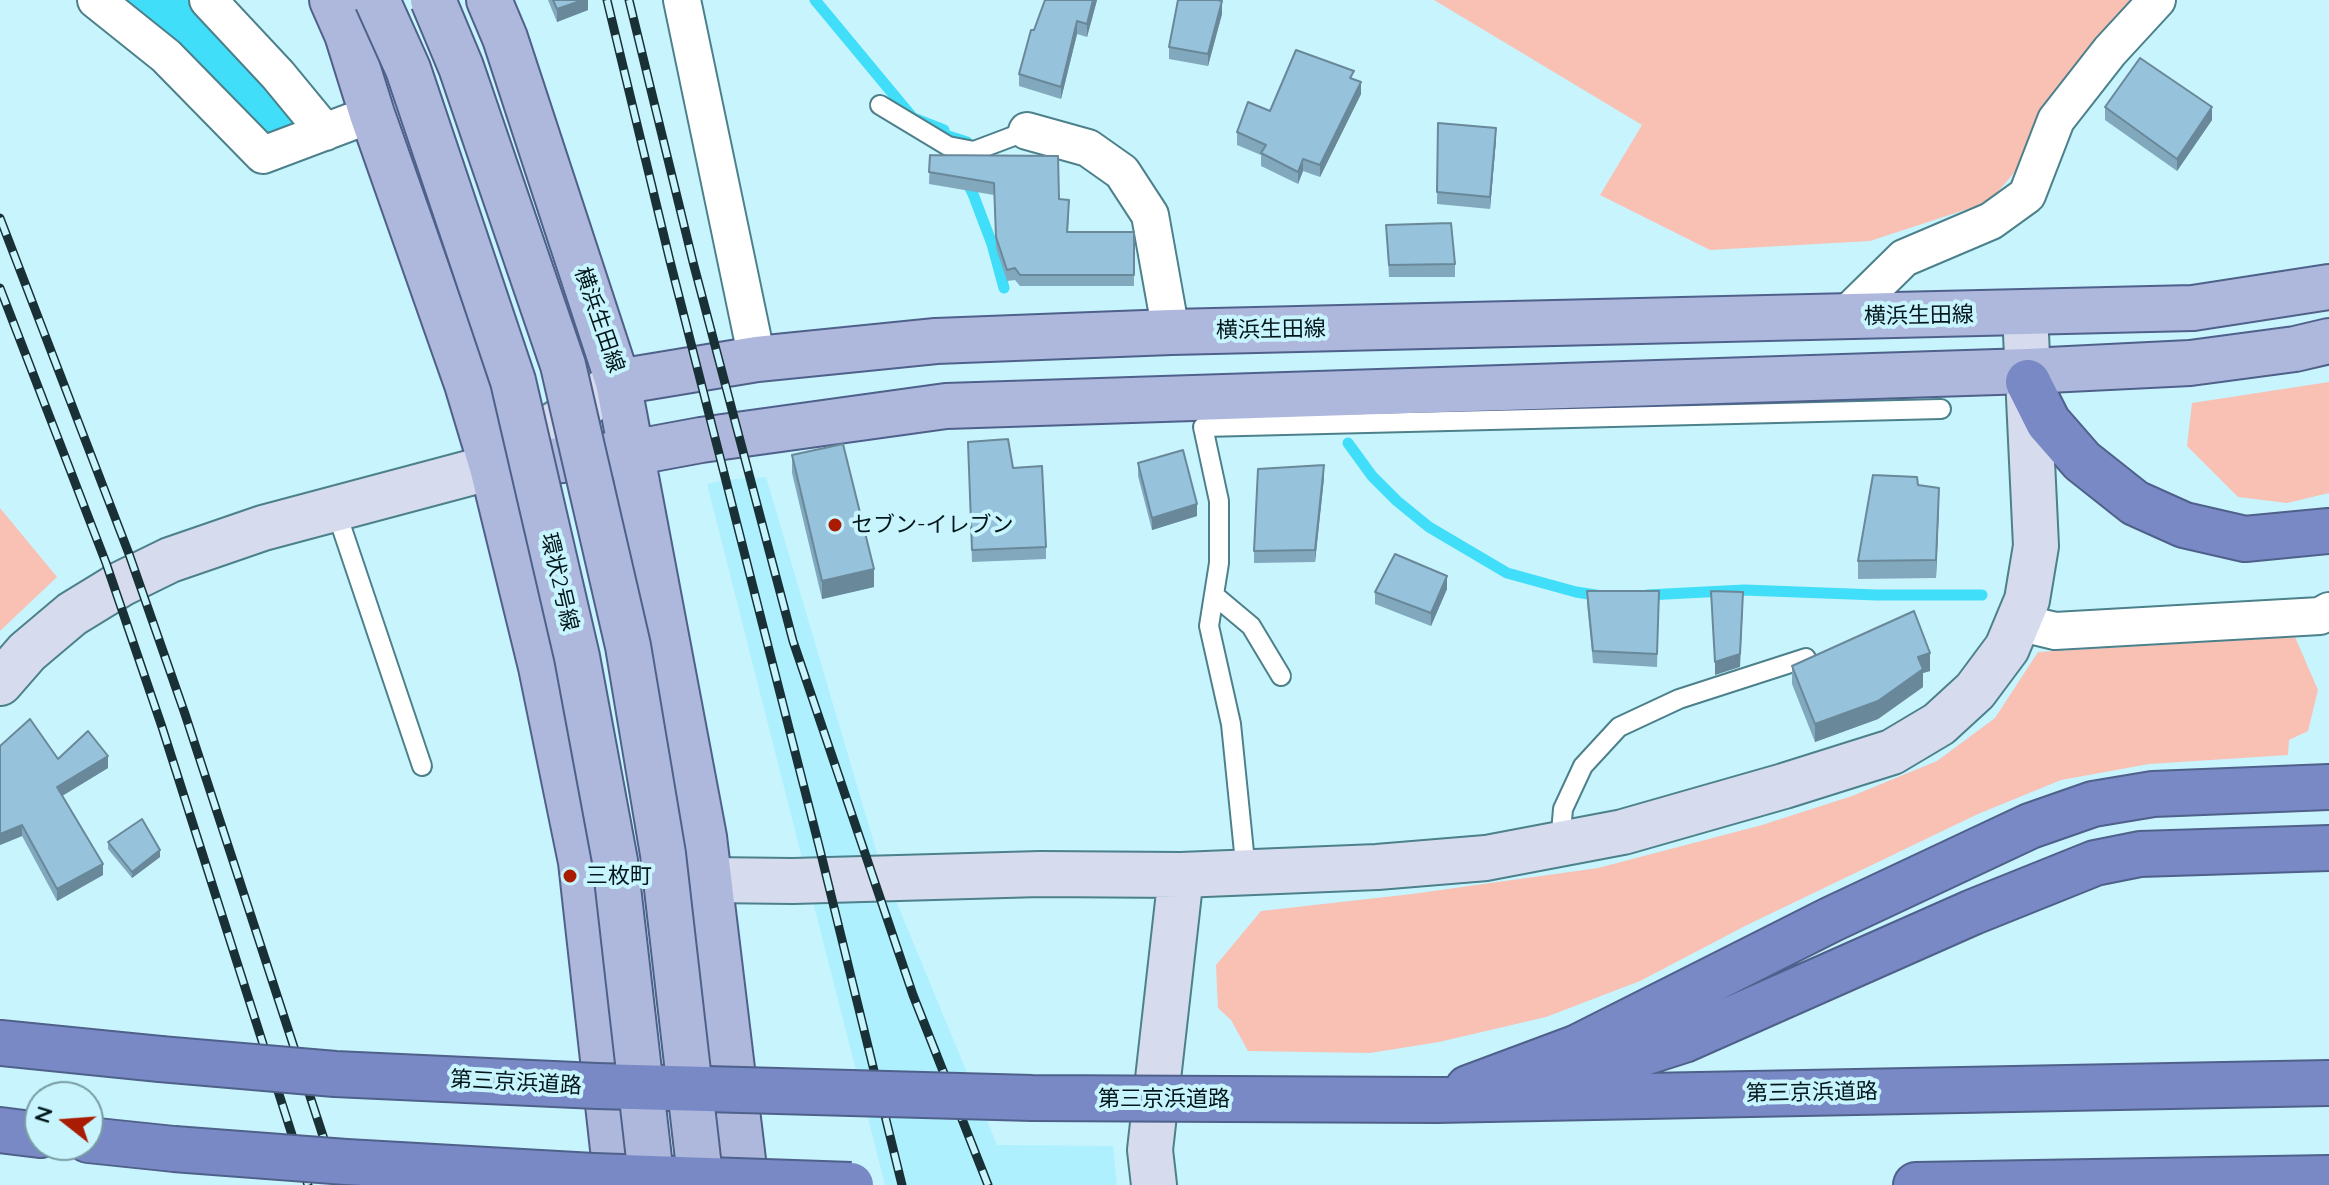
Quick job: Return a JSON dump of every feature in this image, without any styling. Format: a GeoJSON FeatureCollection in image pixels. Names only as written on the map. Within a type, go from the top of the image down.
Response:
{"type":"FeatureCollection","features":[{"type":"Feature","properties":{"kind":"highway"},"geometry":{"type":"LineString","coordinates":[[2028,377],[2048,422],[2082,461],[2135,503],[2184,525],[2245,539],[2329,531]]}},
{"type":"Feature","properties":{"kind":"highway"},"geometry":{"type":"LineString","coordinates":[[1436,1100],[1578,1047],[1832,919],[2030,826],[2093,804],[2153,794],[2329,787]]}},
{"type":"Feature","properties":{"kind":"highway"},"geometry":{"type":"LineString","coordinates":[[1436,1100],[1590,1070],[1684,1040],[1973,912],[2095,863],[2140,854],[2329,848]]}},
{"type":"Feature","properties":{"kind":"highway","name":"第三京浜道路"},"geometry":{"type":"LineString","coordinates":[[0,1043],[335,1074],[597,1086],[1032,1098],[1436,1100],[2329,1083]]}},
{"type":"Feature","properties":{"kind":"highway"},"geometry":{"type":"LineString","coordinates":[[0,1130],[24,1133]]}},
{"type":"Feature","properties":{"kind":"highway"},"geometry":{"type":"LineString","coordinates":[[104,1142],[346,1162],[593,1176],[851,1185]]}},
{"type":"Feature","properties":{"kind":"highway"},"geometry":{"type":"LineString","coordinates":[[1916,1185],[2329,1178]]}},
{"type":"Feature","properties":{"kind":"main road"},"geometry":{"type":"LineString","coordinates":[[332,0],[347,34],[467,384],[492,467],[541,667],[581,862],[617,1185]]}},
{"type":"Feature","properties":{"kind":"main road","name":"環状2号線"},"geometry":{"type":"LineString","coordinates":[[377,0],[408,69],[513,381],[577,657],[615,861],[652,1185]]}},
{"type":"Feature","properties":{"kind":"main road"},"geometry":{"type":"LineString","coordinates":[[433,0],[461,67],[563,365],[628,646],[663,854],[701,1185]]}},
{"type":"Feature","properties":{"kind":"main road","name":"横浜生田線"},"geometry":{"type":"LineString","coordinates":[[489,0],[505,38],[618,382],[757,359],[936,341],[1171,332],[2193,308],[2329,287]]}},
{"type":"Feature","properties":{"kind":"main road"},"geometry":{"type":"LineString","coordinates":[[492,467],[631,453],[701,440],[946,406],[2028,377],[2190,363],[2295,349],[2329,341]]}},
{"type":"Feature","properties":{"kind":"main road"},"geometry":{"type":"LineString","coordinates":[[618,382],[704,837],[746,1185]]}},
{"type":"Feature","properties":{"kind":"street"},"geometry":{"type":"LineString","coordinates":[[96,0],[166,56],[263,155],[372,114]]}},
{"type":"Feature","properties":{"kind":"street"},"geometry":{"type":"LineString","coordinates":[[208,0],[278,75],[325,132]]}},
{"type":"Feature","properties":{"kind":"street"},"geometry":{"type":"LineString","coordinates":[[682,0],[757,359]]}},
{"type":"Feature","properties":{"kind":"street"},"geometry":{"type":"LineString","coordinates":[[1844,317],[1904,258],[1991,221],[2027,195],[2056,120],[2110,51],[2157,0]]}},
{"type":"Feature","properties":{"kind":"street"},"geometry":{"type":"LineString","coordinates":[[1027,131],[1088,148],[1122,172],[1150,215],[1171,332]]}},
{"type":"Feature","properties":{"kind":"street"},"geometry":{"type":"LineString","coordinates":[[710,880],[793,881],[1040,874],[1181,875],[1377,867],[1486,858],[1623,832],[1892,752],[1939,724],[1975,691],[2007,648],[2027,600],[2036,546],[2025,313]]}},
{"type":"Feature","properties":{"kind":"street"},"geometry":{"type":"LineString","coordinates":[[0,683],[27,652],[72,614],[121,584],[170,560],[263,528],[492,467],[618,382]]}},
{"type":"Feature","properties":{"kind":"street"},"geometry":{"type":"LineString","coordinates":[[2018,622],[2055,631],[2320,616],[2329,611]]}},
{"type":"Feature","properties":{"kind":"street"},"geometry":{"type":"LineString","coordinates":[[1154,1185],[1150,1150],[1181,875]]}},
{"type":"Feature","properties":{"kind":"lane"},"geometry":{"type":"LineString","coordinates":[[880,105],[948,146],[974,151],[1027,131]]}},
{"type":"Feature","properties":{"kind":"lane"},"geometry":{"type":"LineString","coordinates":[[1246,872],[1231,724],[1209,626],[1219,563],[1219,501],[1203,427],[1941,409]]}},
{"type":"Feature","properties":{"kind":"lane"},"geometry":{"type":"LineString","coordinates":[[335,508],[422,766]]}},
{"type":"Feature","properties":{"kind":"lane"},"geometry":{"type":"LineString","coordinates":[[1214,595],[1251,626],[1281,676]]}},
{"type":"Feature","properties":{"kind":"lane"},"geometry":{"type":"LineString","coordinates":[[1560,844],[1563,809],[1583,766],[1619,727],[1679,699],[1806,658]]}},
{"type":"Feature","properties":{"kind":"shaded area"},"geometry":{"type":"Polygon","coordinates":[[[1434,0],[2131,0],[2098,49],[2075,102],[1989,202],[1870,241],[1710,250],[1600,195],[1642,125],[1434,0]]]}},
{"type":"Feature","properties":{"kind":"shaded area"},"geometry":{"type":"Polygon","coordinates":[[[2329,382],[2329,493],[2287,503],[2238,497],[2187,446],[2192,403],[2329,382]]]}},
{"type":"Feature","properties":{"kind":"shaded area"},"geometry":{"type":"Polygon","coordinates":[[[766,477],[879,860],[997,1145],[1113,1146],[1117,1185],[885,1185],[707,484],[766,477]]]}},
{"type":"Feature","properties":{"kind":"shaded area"},"geometry":{"type":"Polygon","coordinates":[[[0,508],[57,577],[0,631],[0,508]]]}},
{"type":"Feature","properties":{"kind":"shaded area"},"geometry":{"type":"Polygon","coordinates":[[[2295,637],[2318,690],[2308,731],[2289,740],[2288,755],[2149,764],[2061,780],[1978,814],[1747,925],[1640,981],[1546,1017],[1439,1042],[1370,1053],[1248,1051],[1231,1020],[1218,1008],[1216,965],[1261,911],[1598,868],[1762,825],[1852,796],[1937,761],[1995,718],[2038,652],[2295,637]]]}},
{"type":"Feature","properties":{"kind":"building"},"geometry":{"type":"Polygon","coordinates":[[[553,0],[583,0],[557,9],[553,0]]]}},
{"type":"Feature","properties":{"kind":"building"},"geometry":{"type":"Polygon","coordinates":[[[1045,0],[1093,0],[1087,24],[1077,21],[1061,87],[1019,74],[1031,30],[1034,30],[1045,0]]]}},
{"type":"Feature","properties":{"kind":"building"},"geometry":{"type":"Polygon","coordinates":[[[1178,0],[1222,1],[1208,54],[1169,47],[1178,0]]]}},
{"type":"Feature","properties":{"kind":"building"},"geometry":{"type":"Polygon","coordinates":[[[1296,50],[1354,71],[1350,78],[1361,82],[1320,165],[1303,159],[1298,172],[1261,153],[1266,145],[1237,132],[1248,102],[1270,111],[1296,50]]]}},
{"type":"Feature","properties":{"kind":"building"},"geometry":{"type":"Polygon","coordinates":[[[2140,58],[2212,107],[2177,159],[2105,107],[2140,58]]]}},
{"type":"Feature","properties":{"kind":"building"},"geometry":{"type":"Polygon","coordinates":[[[1438,123],[1496,128],[1490,197],[1437,192],[1438,123]]]}},
{"type":"Feature","properties":{"kind":"building"},"geometry":{"type":"Polygon","coordinates":[[[930,155],[1058,156],[1059,199],[1069,200],[1067,232],[1134,232],[1134,275],[1020,275],[1015,268],[1007,270],[996,237],[994,183],[929,172],[930,155]]]}},
{"type":"Feature","properties":{"kind":"building"},"geometry":{"type":"Polygon","coordinates":[[[1451,223],[1455,264],[1389,265],[1386,225],[1451,223]]]}},
{"type":"Feature","properties":{"kind":"building"},"geometry":{"type":"Polygon","coordinates":[[[1008,439],[1013,468],[1042,466],[1046,547],[972,550],[968,442],[1008,439]]]}},
{"type":"Feature","properties":{"kind":"building"},"geometry":{"type":"Polygon","coordinates":[[[843,444],[874,569],[822,581],[792,455],[843,444]]]}},
{"type":"Feature","properties":{"kind":"building"},"geometry":{"type":"Polygon","coordinates":[[[1183,450],[1197,504],[1152,518],[1138,463],[1183,450]]]}},
{"type":"Feature","properties":{"kind":"building"},"geometry":{"type":"Polygon","coordinates":[[[1324,465],[1315,550],[1254,551],[1258,469],[1324,465]]]}},
{"type":"Feature","properties":{"kind":"building"},"geometry":{"type":"Polygon","coordinates":[[[1873,475],[1917,477],[1918,485],[1939,488],[1936,560],[1858,561],[1873,475]]]}},
{"type":"Feature","properties":{"kind":"building"},"geometry":{"type":"Polygon","coordinates":[[[1395,554],[1447,576],[1431,613],[1375,592],[1395,554]]]}},
{"type":"Feature","properties":{"kind":"building"},"geometry":{"type":"Polygon","coordinates":[[[1587,591],[1659,591],[1657,654],[1593,651],[1587,591]]]}},
{"type":"Feature","properties":{"kind":"building"},"geometry":{"type":"Polygon","coordinates":[[[1711,591],[1743,592],[1740,654],[1715,662],[1711,591]]]}},
{"type":"Feature","properties":{"kind":"building"},"geometry":{"type":"Polygon","coordinates":[[[1914,611],[1930,653],[1918,657],[1923,669],[1878,701],[1815,724],[1792,666],[1914,611]]]}},
{"type":"Feature","properties":{"kind":"building"},"geometry":{"type":"Polygon","coordinates":[[[30,719],[58,759],[88,731],[108,756],[57,787],[103,864],[57,889],[22,825],[0,834],[0,746],[30,719]]]}},
{"type":"Feature","properties":{"kind":"building"},"geometry":{"type":"Polygon","coordinates":[[[142,819],[160,850],[132,872],[108,842],[142,819]]]}},
{"type":"Feature","properties":{"kind":"waterway"},"geometry":{"type":"LineString","coordinates":[[156,0],[175,15],[276,123]]}},
{"type":"Feature","properties":{"kind":"waterway"},"geometry":{"type":"LineString","coordinates":[[815,0],[913,118],[944,130],[942,134],[967,142]]}},
{"type":"Feature","properties":{"kind":"waterway"},"geometry":{"type":"LineString","coordinates":[[966,180],[992,244],[1004,288]]}},
{"type":"Feature","properties":{"kind":"waterway"},"geometry":{"type":"LineString","coordinates":[[1348,443],[1372,476],[1429,527],[1507,573],[1602,596]]}},
{"type":"Feature","properties":{"kind":"waterway"},"geometry":{"type":"LineString","coordinates":[[1647,595],[1744,590],[1982,595]]}},
{"type":"Feature","properties":{"kind":"railway"},"geometry":{"type":"LineString","coordinates":[[607,0],[902,1185]]}},
{"type":"Feature","properties":{"kind":"railway"},"geometry":{"type":"LineString","coordinates":[[629,0],[693,262],[793,641],[913,995],[988,1185]]}},
{"type":"Feature","properties":{"kind":"railway"},"geometry":{"type":"LineString","coordinates":[[0,218],[129,554],[185,714],[339,1185]]}},
{"type":"Feature","properties":{"kind":"railway"},"geometry":{"type":"LineString","coordinates":[[0,288],[106,563],[162,727],[308,1185]]}},
{"type":"Feature","properties":{"kind":"place","name":"セブン-イレブン"},"geometry":{"type":"Point","coordinates":[835,525]}},
{"type":"Feature","properties":{"kind":"place","name":"三枚町"},"geometry":{"type":"Point","coordinates":[570,876]}}]}
